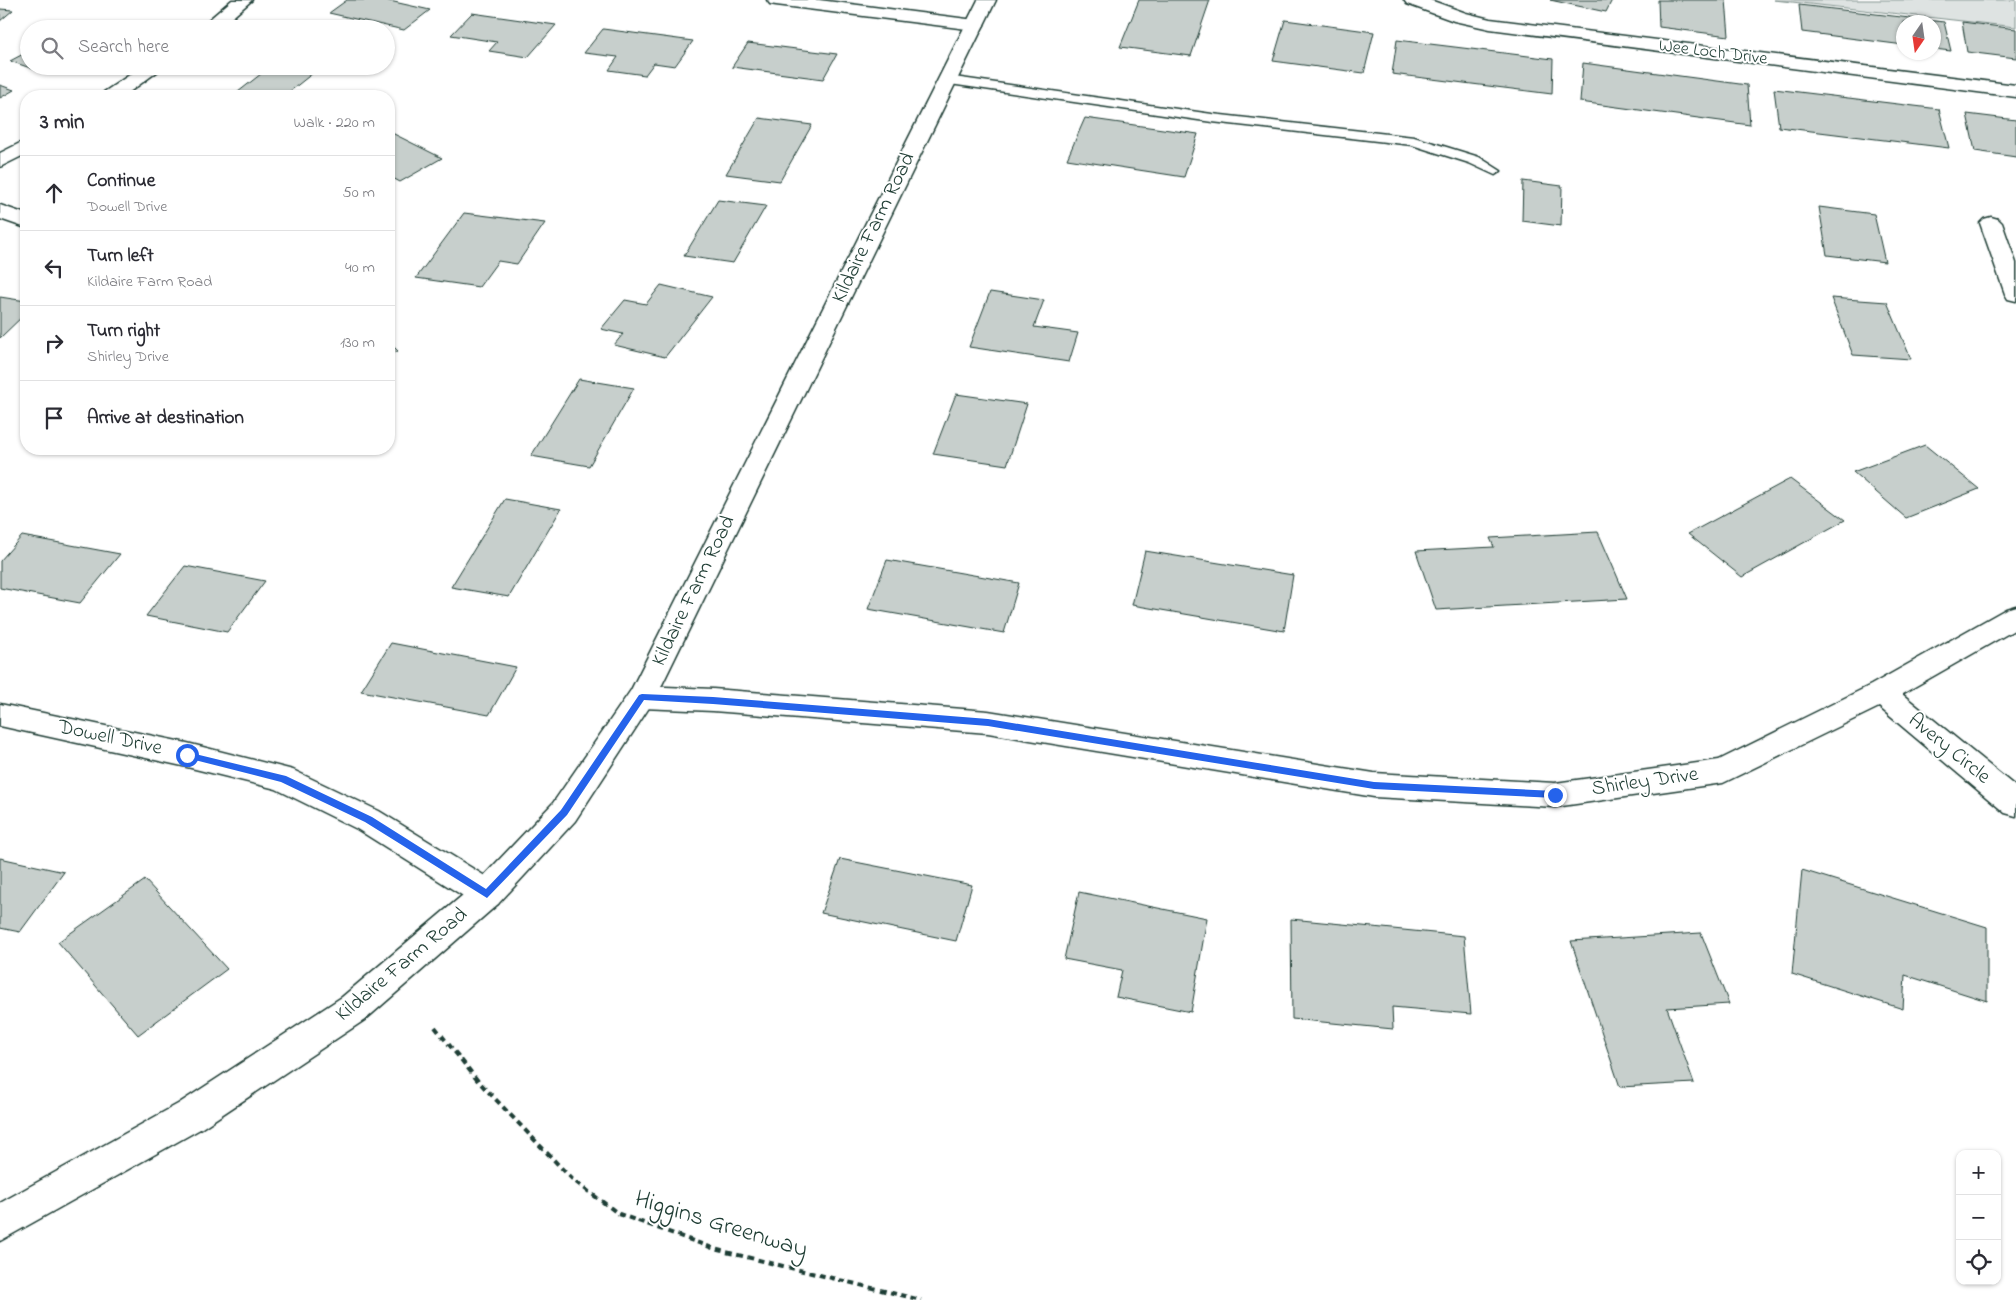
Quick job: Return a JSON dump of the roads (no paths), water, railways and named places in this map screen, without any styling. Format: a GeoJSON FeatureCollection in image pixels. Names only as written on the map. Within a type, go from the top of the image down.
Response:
{"type":"FeatureCollection","features":[{"type":"Feature","properties":{"kind":"street"},"geometry":{"type":"LineString","coordinates":[[219,20],[242,0]]}},
{"type":"Feature","properties":{"kind":"street"},"geometry":{"type":"LineString","coordinates":[[776,0],[975,25]]}},
{"type":"Feature","properties":{"kind":"street","name":"Kildaire Farm Road"},"geometry":{"type":"LineString","coordinates":[[0,1223],[190,1116],[354,1008],[487,894],[564,812],[642,697],[987,0]]}},
{"type":"Feature","properties":{"kind":"street","name":"Wee Loch Drive"},"geometry":{"type":"LineString","coordinates":[[1413,0],[1460,17],[1499,25],[2016,91]]}},
{"type":"Feature","properties":{"kind":"street"},"geometry":{"type":"LineString","coordinates":[[120,90],[142,75]]}},
{"type":"Feature","properties":{"kind":"street"},"geometry":{"type":"LineString","coordinates":[[0,161],[20,149]]}},
{"type":"Feature","properties":{"kind":"street"},"geometry":{"type":"LineString","coordinates":[[0,211],[20,219]]}},
{"type":"Feature","properties":{"kind":"street"},"geometry":{"type":"LineString","coordinates":[[1991,223],[2016,294]]}},
{"type":"Feature","properties":{"kind":"street","name":"Shirley Drive"},"geometry":{"type":"LineString","coordinates":[[642,697],[713,700],[988,722],[1374,785],[1555,795],[1722,770],[1881,694],[2016,616]]}},
{"type":"Feature","properties":{"kind":"street","name":"Avery Circle"},"geometry":{"type":"LineString","coordinates":[[1881,694],[2016,804]]}},
{"type":"Feature","properties":{"kind":"street","name":"Dowell Drive"},"geometry":{"type":"LineString","coordinates":[[0,715],[187,755],[283,779],[368,820],[487,894]]}},
{"type":"Feature","properties":{"kind":"lane"},"geometry":{"type":"LineString","coordinates":[[947,80],[1212,118],[1414,141],[1474,160],[1495,171]]}}]}
